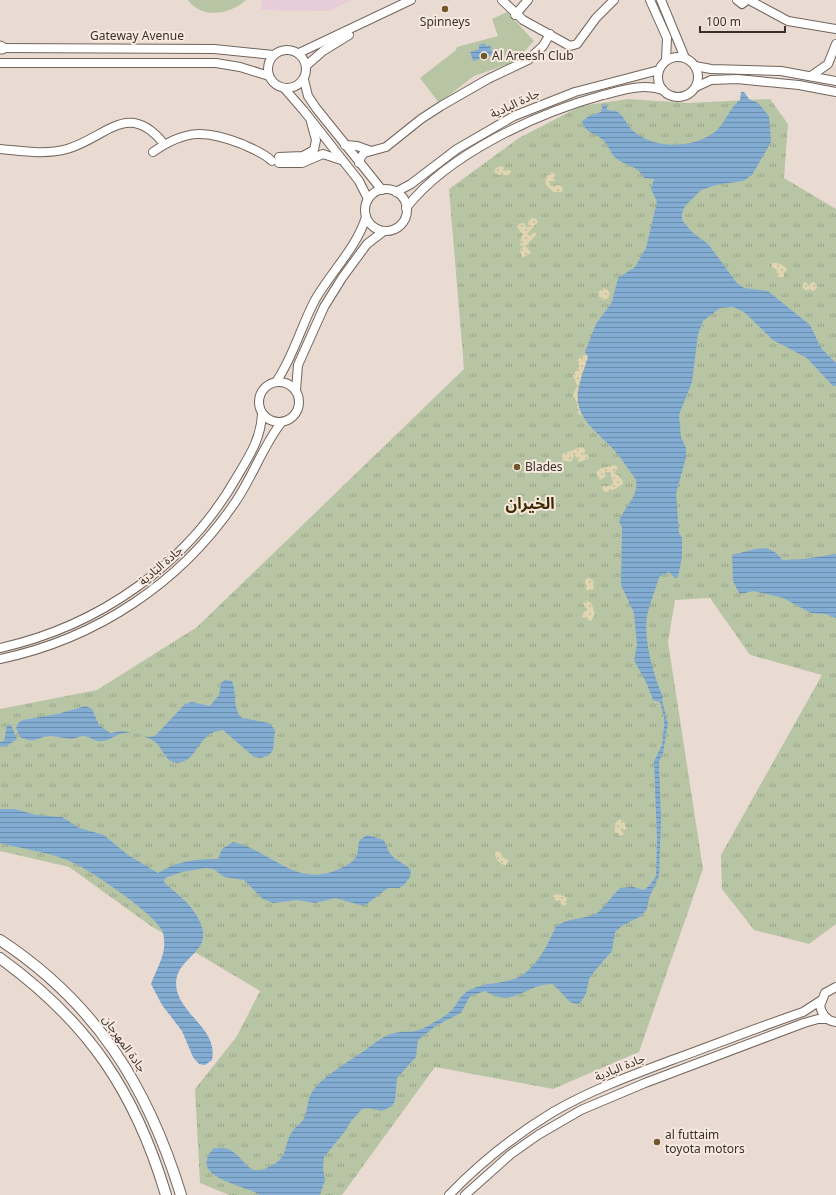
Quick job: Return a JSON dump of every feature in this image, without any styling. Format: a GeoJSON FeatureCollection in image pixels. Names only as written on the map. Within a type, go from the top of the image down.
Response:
{"type":"FeatureCollection","features":[{"type":"Feature","properties":{"kind":"main road","name":"جادة المهرجان"},"geometry":{"type":"LineString","coordinates":[[0,940],[53,981],[77,1005],[108,1041],[124,1064],[150,1111],[171,1162],[181,1195]]}},
{"type":"Feature","properties":{"kind":"main road"},"geometry":{"type":"LineString","coordinates":[[0,958],[46,994],[65,1012],[113,1073],[138,1119],[157,1167],[166,1195]]}},
{"type":"Feature","properties":{"kind":"street"},"geometry":{"type":"LineString","coordinates":[[299,53],[411,0]]}},
{"type":"Feature","properties":{"kind":"street"},"geometry":{"type":"LineString","coordinates":[[502,0],[515,14],[568,46],[575,45],[596,18],[614,0]]}},
{"type":"Feature","properties":{"kind":"street"},"geometry":{"type":"LineString","coordinates":[[515,14],[528,0]]}},
{"type":"Feature","properties":{"kind":"street"},"geometry":{"type":"LineString","coordinates":[[650,0],[667,38],[666,60],[659,70],[658,78],[662,90],[673,97],[682,97],[690,93],[696,87],[711,80],[737,79],[799,85],[836,92]]}},
{"type":"Feature","properties":{"kind":"street"},"geometry":{"type":"LineString","coordinates":[[661,0],[685,58]]}},
{"type":"Feature","properties":{"kind":"street"},"geometry":{"type":"LineString","coordinates":[[737,0],[742,4],[748,0],[788,21],[836,29]]}},
{"type":"Feature","properties":{"kind":"street"},"geometry":{"type":"LineString","coordinates":[[354,28],[350,34],[322,51],[307,65],[304,80],[312,102],[382,190]]}},
{"type":"Feature","properties":{"kind":"street"},"geometry":{"type":"LineString","coordinates":[[539,51],[540,30]]}},
{"type":"Feature","properties":{"kind":"street"},"geometry":{"type":"LineString","coordinates":[[359,163],[363,154],[386,147],[436,109],[494,76],[528,60],[539,51],[550,34]]}},
{"type":"Feature","properties":{"kind":"street"},"geometry":{"type":"LineString","coordinates":[[811,76],[828,64],[836,44]]}},
{"type":"Feature","properties":{"kind":"street","name":"Gateway Avenue"},"geometry":{"type":"LineString","coordinates":[[1,48],[214,49],[273,55]]}},
{"type":"Feature","properties":{"kind":"street"},"geometry":{"type":"LineString","coordinates":[[307,65],[299,53],[289,50],[278,52],[273,55],[268,65],[269,76],[275,84],[284,88],[310,120],[358,181],[368,199]]}},
{"type":"Feature","properties":{"kind":"street"},"geometry":{"type":"LineString","coordinates":[[836,55],[836,65]]}},
{"type":"Feature","properties":{"kind":"street"},"geometry":{"type":"LineString","coordinates":[[666,60],[678,56],[685,58],[695,66],[708,69],[764,70],[836,81]]}},
{"type":"Feature","properties":{"kind":"street"},"geometry":{"type":"LineString","coordinates":[[0,63],[216,63],[240,67],[269,76]]}},
{"type":"Feature","properties":{"kind":"street"},"geometry":{"type":"LineString","coordinates":[[695,66],[698,74],[696,87]]}},
{"type":"Feature","properties":{"kind":"street","name":"جادة البادية"},"geometry":{"type":"LineString","coordinates":[[396,192],[414,182],[457,149],[514,116],[575,92],[659,70]]}},
{"type":"Feature","properties":{"kind":"street"},"geometry":{"type":"LineString","coordinates":[[284,88],[297,86],[304,80]]}},
{"type":"Feature","properties":{"kind":"street","name":"جادة البادية"},"geometry":{"type":"LineString","coordinates":[[406,208],[425,187],[455,165],[493,140],[533,119],[575,103],[622,91],[646,86],[662,90]]}},
{"type":"Feature","properties":{"kind":"street"},"geometry":{"type":"LineString","coordinates":[[276,159],[306,156],[312,152],[315,146],[315,137],[310,120]]}},
{"type":"Feature","properties":{"kind":"street"},"geometry":{"type":"LineString","coordinates":[[0,149],[45,152],[66,149],[80,144],[114,125],[130,122],[151,130],[164,144]]}},
{"type":"Feature","properties":{"kind":"street"},"geometry":{"type":"LineString","coordinates":[[153,152],[164,144],[185,135],[206,133],[223,137],[276,159],[304,162],[323,154],[342,160]]}},
{"type":"Feature","properties":{"kind":"street"},"geometry":{"type":"LineString","coordinates":[[345,145],[357,146],[371,151]]}},
{"type":"Feature","properties":{"kind":"street"},"geometry":{"type":"LineString","coordinates":[[366,217],[375,228],[384,230],[394,229],[401,223],[406,215],[406,208],[402,197],[396,192],[382,190],[374,193],[368,199],[365,208],[366,217],[359,235],[316,299],[301,328],[283,371],[276,382],[268,386],[261,393],[259,401],[262,414],[273,422],[281,423],[291,419],[298,411],[300,402],[296,390],[298,365],[324,307],[342,278],[367,244],[384,230]]}},
{"type":"Feature","properties":{"kind":"street"},"geometry":{"type":"LineString","coordinates":[[276,382],[286,383],[296,390]]}},
{"type":"Feature","properties":{"kind":"street","name":"جادة البادية"},"geometry":{"type":"LineString","coordinates":[[0,648],[48,634],[96,613],[141,584],[182,549],[210,517],[234,482],[259,436],[262,414]]}},
{"type":"Feature","properties":{"kind":"street","name":"جادة البادية"},"geometry":{"type":"LineString","coordinates":[[0,659],[48,646],[98,625],[135,603],[168,577],[200,547],[228,512],[245,487],[273,434],[281,423]]}},
{"type":"Feature","properties":{"kind":"street"},"geometry":{"type":"LineString","coordinates":[[168,577],[167,570],[178,559],[182,549]]}},
{"type":"Feature","properties":{"kind":"street","name":"جادة البادية"},"geometry":{"type":"LineString","coordinates":[[449,1195],[476,1169],[506,1144],[538,1122],[572,1102],[637,1074],[803,1012],[820,1001],[828,990],[836,987]]}},
{"type":"Feature","properties":{"kind":"street"},"geometry":{"type":"LineString","coordinates":[[820,1001],[821,1011],[827,1019],[836,1022]]}},
{"type":"Feature","properties":{"kind":"street","name":"جادة البادية"},"geometry":{"type":"LineString","coordinates":[[465,1195],[516,1150],[581,1110],[652,1080],[804,1023],[818,1019],[827,1019]]}},
{"type":"Feature","properties":{"kind":"shaded area"},"geometry":{"type":"Polygon","coordinates":[[[262,0],[352,0],[329,11],[261,10],[262,0]]]}},
{"type":"Feature","properties":{"kind":"green space"},"geometry":{"type":"Polygon","coordinates":[[[188,0],[246,0],[233,9],[217,13],[201,10],[188,0]]]}},
{"type":"Feature","properties":{"kind":"green space","name":"Al Areesh Club"},"geometry":{"type":"Polygon","coordinates":[[[507,12],[534,41],[514,62],[474,76],[439,103],[420,78],[456,50],[457,47],[498,36],[492,19],[507,12]]]}},
{"type":"Feature","properties":{"kind":"green space"},"geometry":{"type":"Polygon","coordinates":[[[628,99],[687,103],[770,99],[788,124],[784,178],[836,209],[836,924],[809,944],[754,930],[722,889],[721,855],[822,675],[750,655],[710,598],[675,600],[668,642],[703,869],[639,1052],[553,1089],[435,1067],[342,1195],[229,1195],[200,1183],[195,1089],[237,1036],[260,991],[151,926],[69,867],[0,851],[0,709],[97,690],[197,627],[464,369],[449,189],[519,138],[581,106],[628,99]]]}},
{"type":"Feature","properties":{"kind":"sand"},"geometry":{"type":"Polygon","coordinates":[[[502,165],[504,166],[503,171],[508,169],[511,171],[510,175],[499,175],[494,172],[495,169],[502,165]]]}},
{"type":"Feature","properties":{"kind":"sand"},"geometry":{"type":"Polygon","coordinates":[[[551,172],[555,174],[555,181],[550,182],[550,186],[560,185],[563,188],[562,192],[553,192],[546,185],[545,178],[551,172]]]}},
{"type":"Feature","properties":{"kind":"sand"},"geometry":{"type":"Polygon","coordinates":[[[532,218],[536,219],[538,222],[527,234],[530,236],[535,232],[536,235],[526,246],[531,253],[522,258],[520,250],[524,246],[520,245],[522,234],[517,227],[519,224],[524,223],[527,228],[529,226],[528,222],[532,218]]]}},
{"type":"Feature","properties":{"kind":"sand"},"geometry":{"type":"Polygon","coordinates":[[[772,263],[781,264],[786,268],[787,270],[784,273],[784,277],[781,278],[777,276],[777,270],[772,267],[772,263]]]}},
{"type":"Feature","properties":{"kind":"sand"},"geometry":{"type":"Polygon","coordinates":[[[805,281],[809,286],[814,282],[817,287],[814,291],[805,290],[802,287],[805,281]]]}},
{"type":"Feature","properties":{"kind":"sand"},"geometry":{"type":"Polygon","coordinates":[[[602,289],[606,289],[608,290],[608,298],[602,299],[599,296],[599,292],[602,289]]]}},
{"type":"Feature","properties":{"kind":"sand"},"geometry":{"type":"Polygon","coordinates":[[[587,353],[589,354],[589,422],[578,413],[577,403],[573,395],[577,386],[573,375],[579,367],[577,360],[587,353]]]}},
{"type":"Feature","properties":{"kind":"sand"},"geometry":{"type":"Polygon","coordinates":[[[581,447],[585,449],[583,454],[588,455],[588,459],[579,462],[575,455],[571,462],[562,461],[562,454],[581,447]]]}},
{"type":"Feature","properties":{"kind":"sand"},"geometry":{"type":"Polygon","coordinates":[[[615,465],[618,468],[614,473],[623,481],[623,484],[605,492],[602,488],[603,486],[611,486],[613,483],[610,472],[605,472],[605,477],[600,480],[596,472],[599,469],[615,465]]]}},
{"type":"Feature","properties":{"kind":"sand"},"geometry":{"type":"Polygon","coordinates":[[[588,578],[593,580],[594,588],[591,591],[586,590],[585,580],[588,578]]]}},
{"type":"Feature","properties":{"kind":"sand"},"geometry":{"type":"Polygon","coordinates":[[[586,600],[592,604],[595,614],[591,621],[582,617],[584,612],[588,610],[583,604],[586,600]]]}},
{"type":"Feature","properties":{"kind":"sand"},"geometry":{"type":"Polygon","coordinates":[[[620,819],[624,822],[627,828],[625,830],[620,828],[624,834],[620,836],[614,831],[616,822],[620,819]]]}},
{"type":"Feature","properties":{"kind":"sand"},"geometry":{"type":"Polygon","coordinates":[[[497,851],[502,853],[502,857],[508,859],[506,865],[501,863],[496,858],[494,854],[497,851]]]}},
{"type":"Feature","properties":{"kind":"sand"},"geometry":{"type":"Polygon","coordinates":[[[557,893],[567,898],[566,905],[562,905],[560,900],[555,901],[553,896],[557,893]]]}},
{"type":"Feature","properties":{"kind":"water"},"geometry":{"type":"Polygon","coordinates":[[[485,43],[486,46],[490,45],[493,55],[473,61],[470,52],[479,49],[479,45],[485,43]]]}},
{"type":"Feature","properties":{"kind":"water"},"geometry":{"type":"Polygon","coordinates":[[[741,92],[744,92],[749,99],[758,103],[769,116],[771,142],[752,175],[743,181],[716,185],[701,190],[685,206],[682,213],[682,220],[692,232],[708,244],[737,283],[744,288],[768,291],[810,325],[821,348],[836,363],[836,386],[833,386],[807,358],[773,340],[744,312],[733,307],[720,308],[703,321],[698,334],[692,382],[679,415],[681,437],[686,448],[686,457],[676,494],[679,533],[682,538],[682,557],[678,577],[675,578],[669,572],[659,577],[649,607],[646,625],[650,658],[663,697],[662,700],[668,724],[663,753],[659,762],[661,821],[659,876],[649,898],[647,909],[641,916],[622,926],[615,932],[612,951],[589,979],[586,994],[580,1003],[576,1004],[570,1002],[553,984],[543,985],[512,997],[504,998],[485,991],[470,996],[461,1013],[437,1025],[418,1040],[416,1057],[397,1078],[395,1101],[392,1106],[382,1111],[368,1108],[362,1109],[324,1157],[323,1169],[325,1180],[320,1195],[260,1195],[220,1179],[212,1173],[207,1166],[207,1158],[214,1148],[230,1150],[249,1167],[257,1170],[277,1163],[283,1155],[292,1132],[304,1119],[312,1092],[316,1086],[329,1075],[378,1040],[399,1032],[420,1030],[439,1020],[452,1010],[463,995],[471,989],[483,985],[505,982],[519,977],[533,966],[539,958],[549,942],[556,926],[566,921],[587,917],[597,913],[620,888],[633,887],[644,890],[650,885],[656,876],[657,839],[654,761],[662,745],[664,717],[660,702],[653,700],[647,684],[634,660],[637,645],[634,613],[621,585],[622,527],[619,521],[634,496],[636,480],[617,453],[592,428],[583,416],[578,402],[578,391],[588,357],[585,352],[596,324],[612,302],[618,278],[635,267],[646,248],[657,202],[651,189],[654,179],[644,178],[639,171],[617,159],[604,141],[588,131],[582,121],[589,116],[601,112],[603,105],[606,104],[607,109],[618,112],[632,130],[641,137],[662,144],[686,144],[707,137],[716,131],[736,103],[740,100],[741,92]]]}},
{"type":"Feature","properties":{"kind":"water"},"geometry":{"type":"Polygon","coordinates":[[[767,548],[776,553],[783,560],[804,559],[836,554],[836,618],[825,614],[811,613],[783,598],[753,591],[741,594],[739,593],[733,581],[732,555],[755,549],[767,548]]]}},
{"type":"Feature","properties":{"kind":"water"},"geometry":{"type":"Polygon","coordinates":[[[225,680],[232,681],[237,710],[242,718],[269,723],[275,730],[273,750],[269,755],[261,758],[254,757],[223,730],[208,735],[188,759],[177,763],[172,762],[166,756],[158,744],[140,735],[149,737],[155,736],[185,704],[192,702],[210,706],[219,695],[221,683],[225,680]]]}},
{"type":"Feature","properties":{"kind":"water"},"geometry":{"type":"Polygon","coordinates":[[[86,706],[92,709],[99,725],[110,733],[123,731],[132,733],[122,733],[105,741],[97,741],[84,736],[72,739],[46,736],[30,740],[20,737],[16,728],[18,723],[23,720],[57,714],[86,706]]]}},
{"type":"Feature","properties":{"kind":"water"},"geometry":{"type":"Polygon","coordinates":[[[7,725],[11,725],[17,739],[8,745],[0,747],[0,742],[4,741],[7,725]]]}},
{"type":"Feature","properties":{"kind":"water"},"geometry":{"type":"Polygon","coordinates":[[[0,809],[15,809],[36,815],[62,817],[79,828],[104,835],[128,855],[158,873],[180,863],[218,859],[222,849],[233,842],[260,853],[285,867],[298,872],[325,874],[348,865],[357,855],[360,840],[367,835],[384,840],[389,852],[394,858],[408,867],[411,871],[410,877],[404,885],[399,888],[388,888],[364,906],[335,898],[315,903],[297,900],[273,903],[263,899],[244,880],[224,877],[214,869],[205,868],[182,872],[165,878],[164,882],[189,905],[200,922],[203,934],[201,944],[181,968],[177,978],[177,991],[186,1009],[210,1040],[213,1049],[212,1060],[205,1065],[199,1064],[193,1057],[182,1031],[162,1005],[151,984],[164,951],[163,933],[156,922],[147,913],[122,894],[76,864],[48,854],[0,843],[0,809]]]}},
{"type":"Feature","properties":{"kind":"place","name":"Spinneys"},"geometry":{"type":"Point","coordinates":[445,9]}},
{"type":"Feature","properties":{"kind":"place","name":"Al Areesh Club"},"geometry":{"type":"Point","coordinates":[484,56]}},
{"type":"Feature","properties":{"kind":"place","name":"Blades"},"geometry":{"type":"Point","coordinates":[517,467]}},
{"type":"Feature","properties":{"kind":"place","name":"al futtaim toyota motors"},"geometry":{"type":"Point","coordinates":[657,1142]}},
{"type":"Feature","properties":{"kind":"district","name":"الخيران"},"geometry":{"type":"Point","coordinates":[530,504]}}]}
